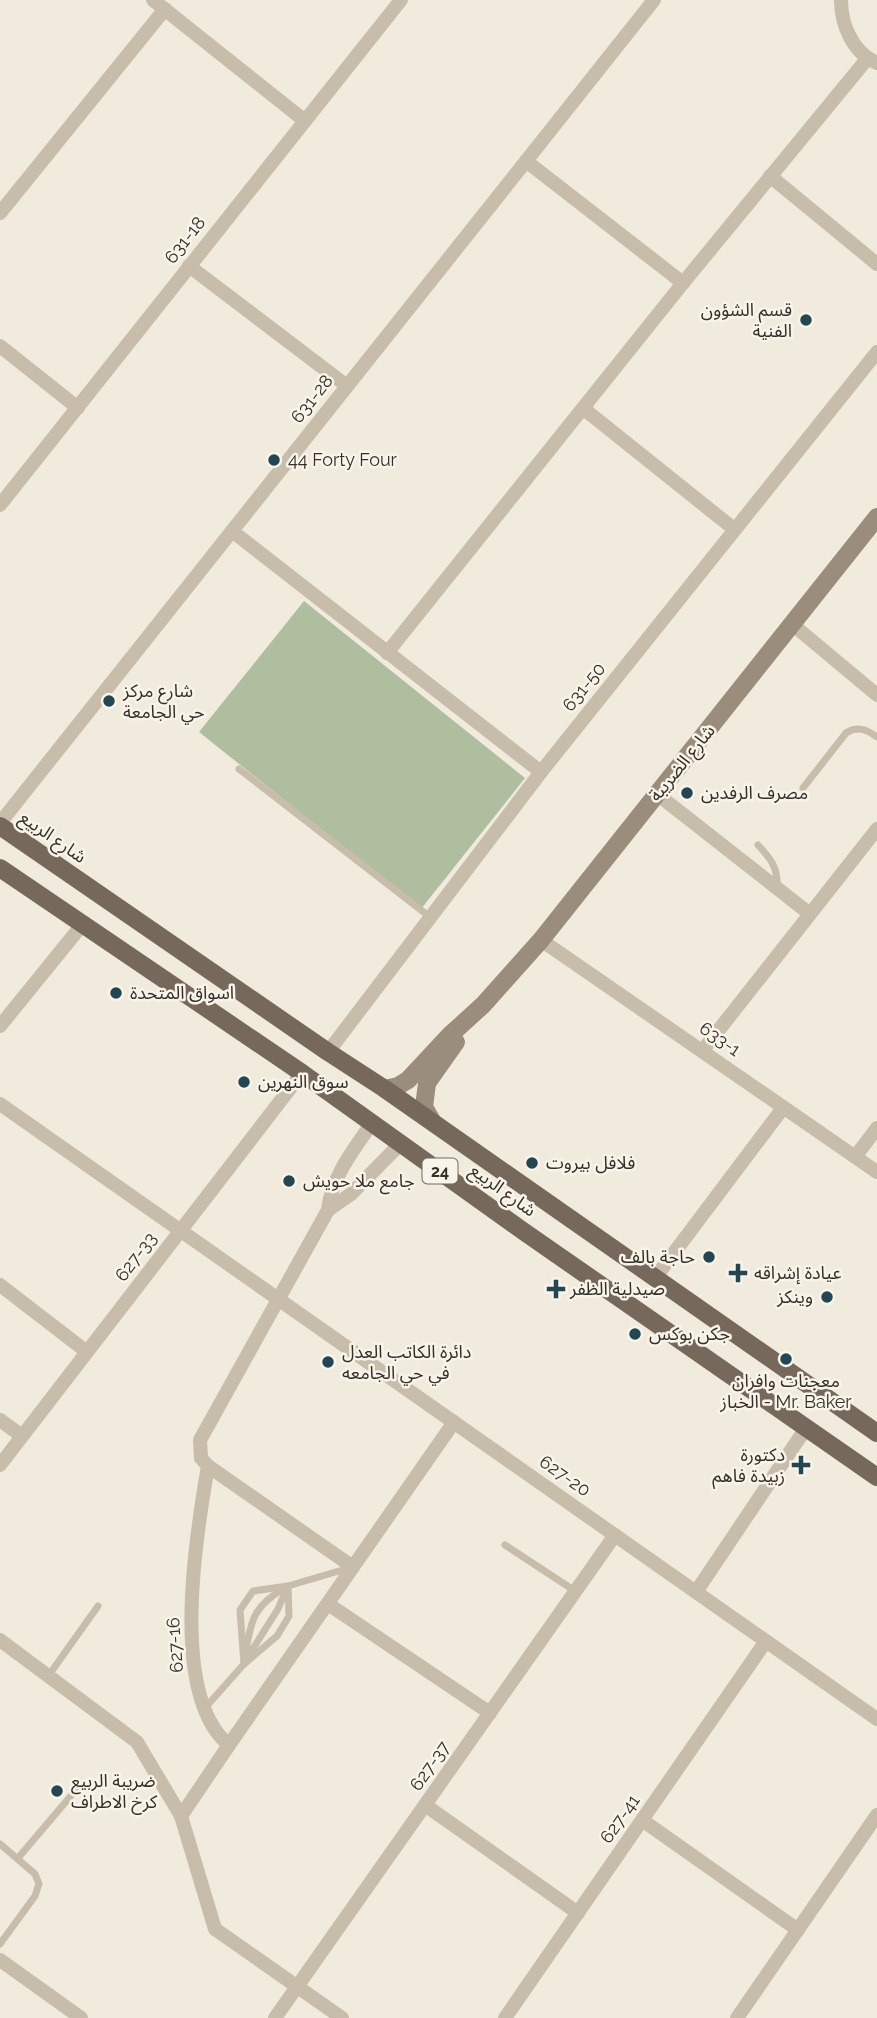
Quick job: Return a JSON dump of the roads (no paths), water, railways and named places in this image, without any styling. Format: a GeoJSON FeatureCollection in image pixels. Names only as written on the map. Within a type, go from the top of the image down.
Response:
{"type":"FeatureCollection","features":[{"type":"Feature","properties":{"kind":"main road","name":"شارع الربيع"},"geometry":{"type":"LineString","coordinates":[[0,825],[328,1052],[385,1088],[877,1433]]}},
{"type":"Feature","properties":{"kind":"main road","name":"شارع الربيع"},"geometry":{"type":"LineString","coordinates":[[0,868],[302,1073],[877,1476]]}},
{"type":"Feature","properties":{"kind":"street","name":"631-18"},"geometry":{"type":"LineString","coordinates":[[0,505],[401,0]]}},
{"type":"Feature","properties":{"kind":"street","name":"631-28"},"geometry":{"type":"LineString","coordinates":[[0,825],[654,0]]}},
{"type":"Feature","properties":{"kind":"street"},"geometry":{"type":"LineString","coordinates":[[387,653],[682,283],[770,176],[872,61],[845,30],[841,0]]}},
{"type":"Feature","properties":{"kind":"street"},"geometry":{"type":"LineString","coordinates":[[0,213],[159,5],[305,121]]}},
{"type":"Feature","properties":{"kind":"street"},"geometry":{"type":"LineString","coordinates":[[526,161],[682,283]]}},
{"type":"Feature","properties":{"kind":"street"},"geometry":{"type":"LineString","coordinates":[[770,176],[877,264]]}},
{"type":"Feature","properties":{"kind":"street"},"geometry":{"type":"LineString","coordinates":[[189,266],[347,386]]}},
{"type":"Feature","properties":{"kind":"street"},"geometry":{"type":"LineString","coordinates":[[0,345],[78,408]]}},
{"type":"Feature","properties":{"kind":"street","name":"631-50"},"geometry":{"type":"LineString","coordinates":[[328,1052],[541,772],[877,352]]}},
{"type":"Feature","properties":{"kind":"street"},"geometry":{"type":"LineString","coordinates":[[584,409],[734,529]]}},
{"type":"Feature","properties":{"kind":"street","name":"شارع الضريبة"},"geometry":{"type":"LineString","coordinates":[[385,1088],[398,1086],[408,1080],[450,1035],[483,1005],[541,940],[877,517]]}},
{"type":"Feature","properties":{"kind":"street"},"geometry":{"type":"LineString","coordinates":[[232,531],[541,772]]}},
{"type":"Feature","properties":{"kind":"street"},"geometry":{"type":"LineString","coordinates":[[792,624],[877,695]]}},
{"type":"Feature","properties":{"kind":"street"},"geometry":{"type":"LineString","coordinates":[[657,794],[810,914]]}},
{"type":"Feature","properties":{"kind":"street"},"geometry":{"type":"LineString","coordinates":[[703,1050],[875,834]]}},
{"type":"Feature","properties":{"kind":"street"},"geometry":{"type":"LineString","coordinates":[[0,1026],[82,925]]}},
{"type":"Feature","properties":{"kind":"street","name":"633-1"},"geometry":{"type":"LineString","coordinates":[[541,940],[877,1171]]}},
{"type":"Feature","properties":{"kind":"street","name":"شارع الضريبة"},"geometry":{"type":"LineString","coordinates":[[432,1121],[424,1107],[427,1083],[483,1005]]}},
{"type":"Feature","properties":{"kind":"street","name":"627-33"},"geometry":{"type":"LineString","coordinates":[[0,1465],[302,1073]]}},
{"type":"Feature","properties":{"kind":"street","name":"627-20"},"geometry":{"type":"LineString","coordinates":[[0,1104],[877,1719]]}},
{"type":"Feature","properties":{"kind":"street"},"geometry":{"type":"LineString","coordinates":[[655,1278],[783,1108]]}},
{"type":"Feature","properties":{"kind":"street","name":"627-16"},"geometry":{"type":"LineString","coordinates":[[229,1745],[211,1726],[196,1679],[191,1617],[194,1562],[208,1466],[201,1458],[200,1440],[328,1210],[329,1197],[335,1185],[372,1123]]}},
{"type":"Feature","properties":{"kind":"street"},"geometry":{"type":"LineString","coordinates":[[855,1157],[877,1128]]}},
{"type":"Feature","properties":{"kind":"street","name":"627-16"},"geometry":{"type":"LineString","coordinates":[[328,1210],[351,1194],[401,1143]]}},
{"type":"Feature","properties":{"kind":"street"},"geometry":{"type":"LineString","coordinates":[[0,1285],[87,1352]]}},
{"type":"Feature","properties":{"kind":"street"},"geometry":{"type":"LineString","coordinates":[[0,1420],[22,1436]]}},
{"type":"Feature","properties":{"kind":"street"},"geometry":{"type":"LineString","coordinates":[[181,1816],[454,1422]]}},
{"type":"Feature","properties":{"kind":"street"},"geometry":{"type":"LineString","coordinates":[[696,1592],[806,1427]]}},
{"type":"Feature","properties":{"kind":"street"},"geometry":{"type":"LineString","coordinates":[[208,1466],[354,1567]]}},
{"type":"Feature","properties":{"kind":"street","name":"627-37"},"geometry":{"type":"LineString","coordinates":[[275,2018],[615,1535]]}},
{"type":"Feature","properties":{"kind":"street"},"geometry":{"type":"LineString","coordinates":[[328,1604],[491,1713]]}},
{"type":"Feature","properties":{"kind":"street"},"geometry":{"type":"LineString","coordinates":[[0,1640],[138,1742],[181,1816],[215,1928],[342,2018]]}},
{"type":"Feature","properties":{"kind":"street","name":"627-41"},"geometry":{"type":"LineString","coordinates":[[505,2018],[766,1641]]}},
{"type":"Feature","properties":{"kind":"street"},"geometry":{"type":"LineString","coordinates":[[425,1805],[578,1913]]}},
{"type":"Feature","properties":{"kind":"street"},"geometry":{"type":"LineString","coordinates":[[737,2018],[877,1815]]}},
{"type":"Feature","properties":{"kind":"street"},"geometry":{"type":"LineString","coordinates":[[642,1820],[798,1930]]}},
{"type":"Feature","properties":{"kind":"street"},"geometry":{"type":"LineString","coordinates":[[0,1960],[81,2018]]}},
{"type":"Feature","properties":{"kind":"lane"},"geometry":{"type":"LineString","coordinates":[[803,788],[846,733],[853,728],[865,729],[877,737]]}},
{"type":"Feature","properties":{"kind":"lane"},"geometry":{"type":"LineString","coordinates":[[239,769],[430,916]]}},
{"type":"Feature","properties":{"kind":"lane"},"geometry":{"type":"LineString","coordinates":[[758,845],[772,859],[778,890]]}},
{"type":"Feature","properties":{"kind":"lane"},"geometry":{"type":"LineString","coordinates":[[505,1545],[576,1592]]}},
{"type":"Feature","properties":{"kind":"lane"},"geometry":{"type":"LineString","coordinates":[[244,1664],[240,1610],[253,1591],[288,1586],[354,1567]]}},
{"type":"Feature","properties":{"kind":"lane"},"geometry":{"type":"LineString","coordinates":[[205,1708],[244,1664],[276,1636],[289,1616],[288,1586]]}},
{"type":"Feature","properties":{"kind":"lane"},"geometry":{"type":"LineString","coordinates":[[244,1664],[263,1628],[278,1609],[288,1586]]}},
{"type":"Feature","properties":{"kind":"lane"},"geometry":{"type":"LineString","coordinates":[[244,1664],[250,1620],[266,1599],[288,1586]]}},
{"type":"Feature","properties":{"kind":"lane"},"geometry":{"type":"LineString","coordinates":[[49,1675],[98,1606]]}},
{"type":"Feature","properties":{"kind":"lane"},"geometry":{"type":"LineString","coordinates":[[18,1858],[81,1784]]}},
{"type":"Feature","properties":{"kind":"lane"},"geometry":{"type":"LineString","coordinates":[[0,1844],[38,1879],[38,1890],[0,1944]]}},
{"type":"Feature","properties":{"kind":"place","name":"قسم الشؤون الفنية"},"geometry":{"type":"Point","coordinates":[806,320]}},
{"type":"Feature","properties":{"kind":"place","name":"44 Forty Four"},"geometry":{"type":"Point","coordinates":[274,460]}},
{"type":"Feature","properties":{"kind":"place","name":"شارع مركز حي الجامعة"},"geometry":{"type":"Point","coordinates":[109,701]}},
{"type":"Feature","properties":{"kind":"place","name":"مصرف الرفدين"},"geometry":{"type":"Point","coordinates":[687,793]}},
{"type":"Feature","properties":{"kind":"place","name":"اسواق المتحدة"},"geometry":{"type":"Point","coordinates":[116,993]}},
{"type":"Feature","properties":{"kind":"place","name":"سوق النهرين"},"geometry":{"type":"Point","coordinates":[244,1082]}},
{"type":"Feature","properties":{"kind":"place","name":"فلافل بيروت"},"geometry":{"type":"Point","coordinates":[532,1163]}},
{"type":"Feature","properties":{"kind":"place","name":"جامع ملا حويش"},"geometry":{"type":"Point","coordinates":[289,1181]}},
{"type":"Feature","properties":{"kind":"place","name":"حاجة بالف"},"geometry":{"type":"Point","coordinates":[709,1257]}},
{"type":"Feature","properties":{"kind":"place","name":"عيادة إشراقه"},"geometry":{"type":"Point","coordinates":[738,1273]}},
{"type":"Feature","properties":{"kind":"place","name":"صيدلية الظفر"},"geometry":{"type":"Point","coordinates":[556,1289]}},
{"type":"Feature","properties":{"kind":"place","name":"وينكز"},"geometry":{"type":"Point","coordinates":[827,1297]}},
{"type":"Feature","properties":{"kind":"place","name":"جكن بوكس"},"geometry":{"type":"Point","coordinates":[635,1334]}},
{"type":"Feature","properties":{"kind":"place","name":"معجنات وافران الخباز - Mr. Baker"},"geometry":{"type":"Point","coordinates":[786,1359]}},
{"type":"Feature","properties":{"kind":"place","name":"دائرة الكاتب العدل في حي الجامعه"},"geometry":{"type":"Point","coordinates":[328,1362]}},
{"type":"Feature","properties":{"kind":"place","name":"دكتورة زبيدة فاهم"},"geometry":{"type":"Point","coordinates":[801,1465]}},
{"type":"Feature","properties":{"kind":"place","name":"ضريبة الربيع كرخ الاطراف"},"geometry":{"type":"Point","coordinates":[57,1791]}}]}
